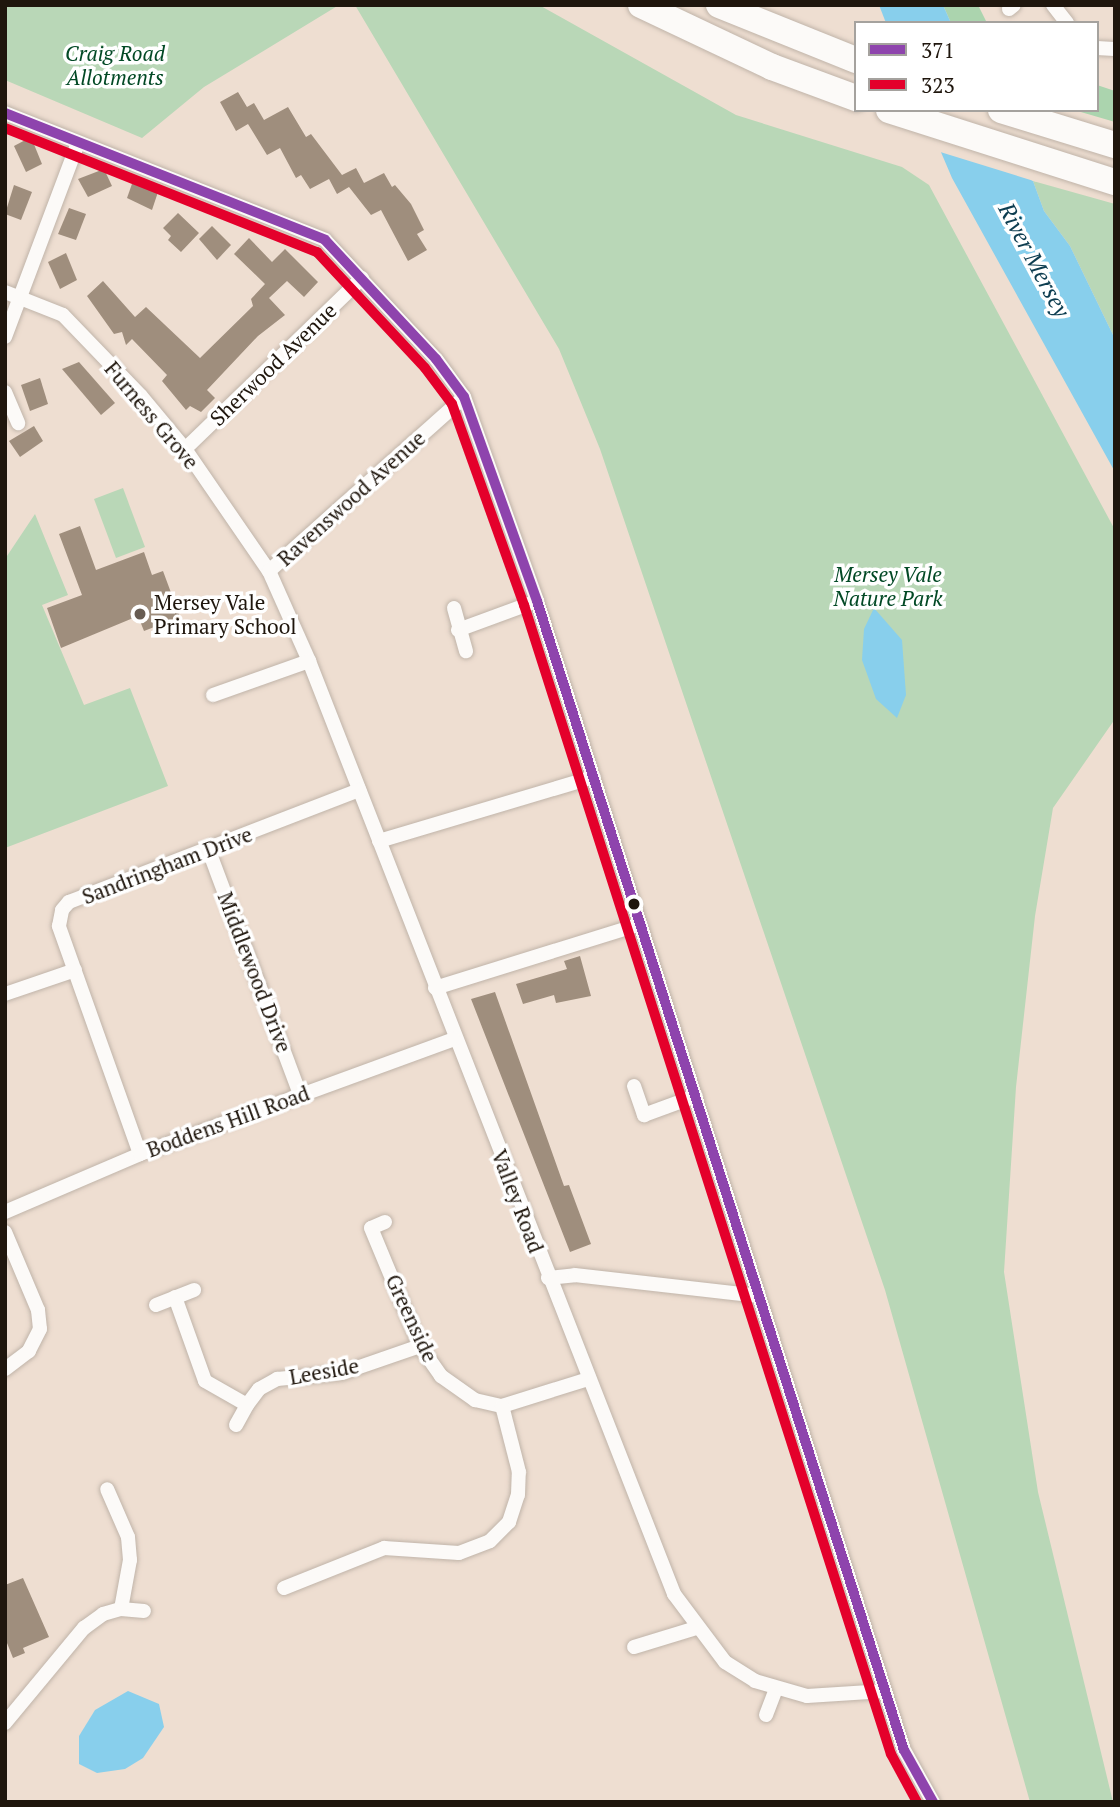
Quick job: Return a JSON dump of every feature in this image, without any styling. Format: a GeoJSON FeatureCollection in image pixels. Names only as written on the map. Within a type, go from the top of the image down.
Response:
{"type":"FeatureCollection","features":[{"type":"Feature","properties":{"kind":"highway"},"geometry":{"type":"LineString","coordinates":[[641,5],[772,67],[854,97]]}},
{"type":"Feature","properties":{"kind":"highway"},"geometry":{"type":"LineString","coordinates":[[719,5],[854,59]]}},
{"type":"Feature","properties":{"kind":"highway"},"geometry":{"type":"LineString","coordinates":[[1006,112],[1115,145]]}},
{"type":"Feature","properties":{"kind":"highway"},"geometry":{"type":"LineString","coordinates":[[900,114],[1115,182]]}},
{"type":"Feature","properties":{"kind":"street"},"geometry":{"type":"LineString","coordinates":[[1053,5],[1065,21]]}},
{"type":"Feature","properties":{"kind":"street"},"geometry":{"type":"LineString","coordinates":[[5,113],[325,240],[436,359],[464,397],[537,601],[904,1750],[933,1802]]}},
{"type":"Feature","properties":{"kind":"street"},"geometry":{"type":"LineString","coordinates":[[5,337],[11,294],[78,143]]}},
{"type":"Feature","properties":{"kind":"street","name":"Sherwood Avenue"},"geometry":{"type":"LineString","coordinates":[[185,449],[362,278]]}},
{"type":"Feature","properties":{"kind":"street","name":"Furness Grove"},"geometry":{"type":"LineString","coordinates":[[11,294],[63,315],[185,449],[270,571]]}},
{"type":"Feature","properties":{"kind":"street"},"geometry":{"type":"LineString","coordinates":[[5,392],[18,423]]}},
{"type":"Feature","properties":{"kind":"street","name":"Ravenswood Avenue"},"geometry":{"type":"LineString","coordinates":[[270,571],[464,397]]}},
{"type":"Feature","properties":{"kind":"street","name":"Valley Road"},"geometry":{"type":"LineString","coordinates":[[270,571],[309,661],[454,1038],[674,1594],[696,1628],[725,1662],[776,1689],[837,1696],[885,1691]]}},
{"type":"Feature","properties":{"kind":"street"},"geometry":{"type":"LineString","coordinates":[[458,630],[537,601]]}},
{"type":"Feature","properties":{"kind":"street"},"geometry":{"type":"LineString","coordinates":[[454,608],[466,651]]}},
{"type":"Feature","properties":{"kind":"street"},"geometry":{"type":"LineString","coordinates":[[213,695],[309,661]]}},
{"type":"Feature","properties":{"kind":"street"},"geometry":{"type":"LineString","coordinates":[[379,841],[594,777]]}},
{"type":"Feature","properties":{"kind":"street","name":"Sandringham Drive"},"geometry":{"type":"LineString","coordinates":[[140,1154],[59,926],[69,902],[209,851],[359,790]]}},
{"type":"Feature","properties":{"kind":"street","name":"Middlewood Drive"},"geometry":{"type":"LineString","coordinates":[[209,851],[300,1094]]}},
{"type":"Feature","properties":{"kind":"street"},"geometry":{"type":"LineString","coordinates":[[435,988],[640,924]]}},
{"type":"Feature","properties":{"kind":"street"},"geometry":{"type":"LineString","coordinates":[[5,994],[75,970]]}},
{"type":"Feature","properties":{"kind":"street","name":"Boddens Hill Road"},"geometry":{"type":"LineString","coordinates":[[5,1212],[140,1154],[454,1038]]}},
{"type":"Feature","properties":{"kind":"street"},"geometry":{"type":"LineString","coordinates":[[634,1086],[644,1115],[696,1096]]}},
{"type":"Feature","properties":{"kind":"street","name":"Greenside"},"geometry":{"type":"LineString","coordinates":[[378,1225],[420,1346],[441,1376],[475,1400],[502,1406]]}},
{"type":"Feature","properties":{"kind":"street"},"geometry":{"type":"LineString","coordinates":[[5,1232],[38,1310],[40,1329],[29,1351],[5,1369]]}},
{"type":"Feature","properties":{"kind":"street"},"geometry":{"type":"LineString","coordinates":[[548,1278],[575,1275],[759,1296]]}},
{"type":"Feature","properties":{"kind":"street"},"geometry":{"type":"LineString","coordinates":[[156,1305],[194,1290]]}},
{"type":"Feature","properties":{"kind":"street"},"geometry":{"type":"LineString","coordinates":[[174,1297],[205,1381],[247,1405]]}},
{"type":"Feature","properties":{"kind":"street","name":"Leeside"},"geometry":{"type":"LineString","coordinates":[[236,1425],[259,1389],[276,1379],[342,1373],[420,1346]]}},
{"type":"Feature","properties":{"kind":"street"},"geometry":{"type":"LineString","coordinates":[[284,1588],[384,1548],[459,1553],[490,1541],[509,1522],[518,1495],[519,1472],[502,1406],[588,1380]]}},
{"type":"Feature","properties":{"kind":"street"},"geometry":{"type":"LineString","coordinates":[[107,1489],[128,1537],[130,1560],[121,1609]]}},
{"type":"Feature","properties":{"kind":"street"},"geometry":{"type":"LineString","coordinates":[[5,1723],[84,1628],[103,1614],[121,1609],[144,1611]]}},
{"type":"Feature","properties":{"kind":"street"},"geometry":{"type":"LineString","coordinates":[[635,1647],[696,1628]]}},
{"type":"Feature","properties":{"kind":"street"},"geometry":{"type":"LineString","coordinates":[[766,1715],[776,1689]]}},
{"type":"Feature","properties":{"kind":"green space","name":"Craig Road Allotments"},"geometry":{"type":"Polygon","coordinates":[[[5,5],[339,5],[204,87],[142,138],[5,80],[5,5]]]}},
{"type":"Feature","properties":{"kind":"green space","name":"Mersey Vale Nature Park"},"geometry":{"type":"Polygon","coordinates":[[[355,5],[539,5],[736,115],[902,167],[929,185],[1115,530],[1115,719],[1053,808],[1035,916],[1016,1087],[1004,1272],[1038,1492],[1113,1802],[1030,1802],[885,1290],[600,449],[559,349],[355,5]]]}},
{"type":"Feature","properties":{"kind":"green space"},"geometry":{"type":"Polygon","coordinates":[[[943,5],[978,5],[986,21],[950,21],[943,5]]]}},
{"type":"Feature","properties":{"kind":"green space"},"geometry":{"type":"Polygon","coordinates":[[[1099,86],[1115,91],[1115,122],[1081,112],[1099,112],[1099,86]]]}},
{"type":"Feature","properties":{"kind":"green space"},"geometry":{"type":"Polygon","coordinates":[[[1033,181],[1115,204],[1115,339],[1070,246],[1044,211],[1033,181]]]}},
{"type":"Feature","properties":{"kind":"green space"},"geometry":{"type":"Polygon","coordinates":[[[123,488],[145,547],[116,558],[94,499],[123,488]]]}},
{"type":"Feature","properties":{"kind":"green space"},"geometry":{"type":"Polygon","coordinates":[[[35,514],[68,595],[42,605],[84,705],[130,688],[168,786],[5,848],[5,559],[35,514]]]}},
{"type":"Feature","properties":{"kind":"water"},"geometry":{"type":"Polygon","coordinates":[[[879,5],[943,5],[950,21],[885,21],[879,5]]]}},
{"type":"Feature","properties":{"kind":"water","name":"River Mersey"},"geometry":{"type":"Polygon","coordinates":[[[924,112],[1033,181],[1044,211],[1070,246],[1115,339],[1115,472],[952,178],[924,112]]]}},
{"type":"Feature","properties":{"kind":"water"},"geometry":{"type":"Polygon","coordinates":[[[874,608],[902,640],[906,695],[897,718],[876,699],[862,660],[864,629],[874,608]]]}},
{"type":"Feature","properties":{"kind":"water"},"geometry":{"type":"Polygon","coordinates":[[[128,1691],[159,1704],[164,1727],[143,1758],[125,1769],[97,1773],[79,1764],[79,1736],[95,1710],[128,1691]]]}},
{"type":"Feature","properties":{"kind":"pier"},"geometry":{"type":"Polygon","coordinates":[[[920,112],[1006,112],[1037,182],[937,151],[920,112]]]}},
{"type":"Feature","properties":{"kind":"building"},"geometry":{"type":"Polygon","coordinates":[[[238,92],[247,107],[254,103],[264,120],[288,107],[306,137],[311,134],[342,175],[356,168],[364,183],[384,173],[392,187],[395,185],[411,204],[424,230],[417,234],[427,250],[408,261],[381,210],[371,215],[349,187],[337,194],[329,179],[310,189],[301,175],[296,178],[280,148],[267,155],[248,124],[236,131],[220,102],[238,92]]]}},
{"type":"Feature","properties":{"kind":"building"},"geometry":{"type":"Polygon","coordinates":[[[31,137],[42,164],[26,172],[14,146],[31,137]]]}},
{"type":"Feature","properties":{"kind":"building"},"geometry":{"type":"Polygon","coordinates":[[[104,169],[112,186],[88,197],[78,179],[104,169]]]}},
{"type":"Feature","properties":{"kind":"building"},"geometry":{"type":"Polygon","coordinates":[[[133,181],[158,192],[152,210],[127,198],[133,181]]]}},
{"type":"Feature","properties":{"kind":"building"},"geometry":{"type":"Polygon","coordinates":[[[14,185],[32,192],[21,220],[5,214],[14,185]]]}},
{"type":"Feature","properties":{"kind":"building"},"geometry":{"type":"Polygon","coordinates":[[[69,208],[86,214],[76,240],[58,234],[69,208]]]}},
{"type":"Feature","properties":{"kind":"building"},"geometry":{"type":"Polygon","coordinates":[[[178,213],[199,233],[181,252],[168,240],[171,236],[163,228],[178,213]]]}},
{"type":"Feature","properties":{"kind":"building"},"geometry":{"type":"Polygon","coordinates":[[[212,226],[231,245],[217,260],[199,239],[212,226]]]}},
{"type":"Feature","properties":{"kind":"building"},"geometry":{"type":"Polygon","coordinates":[[[249,238],[272,262],[285,249],[318,282],[304,297],[287,281],[269,298],[285,315],[258,336],[207,390],[215,398],[201,412],[190,406],[186,410],[162,381],[167,375],[132,339],[126,345],[122,332],[114,334],[87,296],[103,281],[135,317],[146,307],[200,358],[253,306],[251,299],[265,284],[234,254],[249,238]]]}},
{"type":"Feature","properties":{"kind":"building"},"geometry":{"type":"Polygon","coordinates":[[[66,253],[77,280],[60,289],[48,262],[66,253]]]}},
{"type":"Feature","properties":{"kind":"building"},"geometry":{"type":"Polygon","coordinates":[[[79,362],[115,403],[101,415],[62,369],[79,362]]]}},
{"type":"Feature","properties":{"kind":"building"},"geometry":{"type":"Polygon","coordinates":[[[40,378],[48,404],[30,411],[21,385],[40,378]]]}},
{"type":"Feature","properties":{"kind":"building"},"geometry":{"type":"Polygon","coordinates":[[[34,426],[43,441],[20,457],[9,441],[34,426]]]}},
{"type":"Feature","properties":{"kind":"building"},"geometry":{"type":"Polygon","coordinates":[[[80,526],[96,570],[144,552],[152,575],[163,571],[180,617],[144,631],[138,616],[61,648],[47,608],[82,595],[59,534],[80,526]]]}},
{"type":"Feature","properties":{"kind":"building"},"geometry":{"type":"Polygon","coordinates":[[[580,956],[591,996],[556,1003],[554,995],[523,1004],[516,984],[567,969],[564,961],[580,956]]]}},
{"type":"Feature","properties":{"kind":"building"},"geometry":{"type":"Polygon","coordinates":[[[495,992],[564,1186],[569,1185],[591,1244],[570,1252],[471,999],[495,992]]]}},
{"type":"Feature","properties":{"kind":"building"},"geometry":{"type":"Polygon","coordinates":[[[23,1578],[49,1637],[23,1648],[25,1653],[13,1658],[5,1638],[5,1585],[23,1578]]]}},
{"type":"Feature","properties":{"kind":"transit line","name":"371"},"geometry":{"type":"LineString","coordinates":[[5,113],[325,240],[436,359],[464,397],[537,601],[904,1750],[933,1802]]}},
{"type":"Feature","properties":{"kind":"transit line","name":"323"},"geometry":{"type":"LineString","coordinates":[[5,128],[317,252],[425,368],[452,404],[524,605],[891,1754],[917,1802]]}},
{"type":"Feature","properties":{"kind":"place","name":"Mersey Vale Primary School"},"geometry":{"type":"Point","coordinates":[140,614]}}]}
